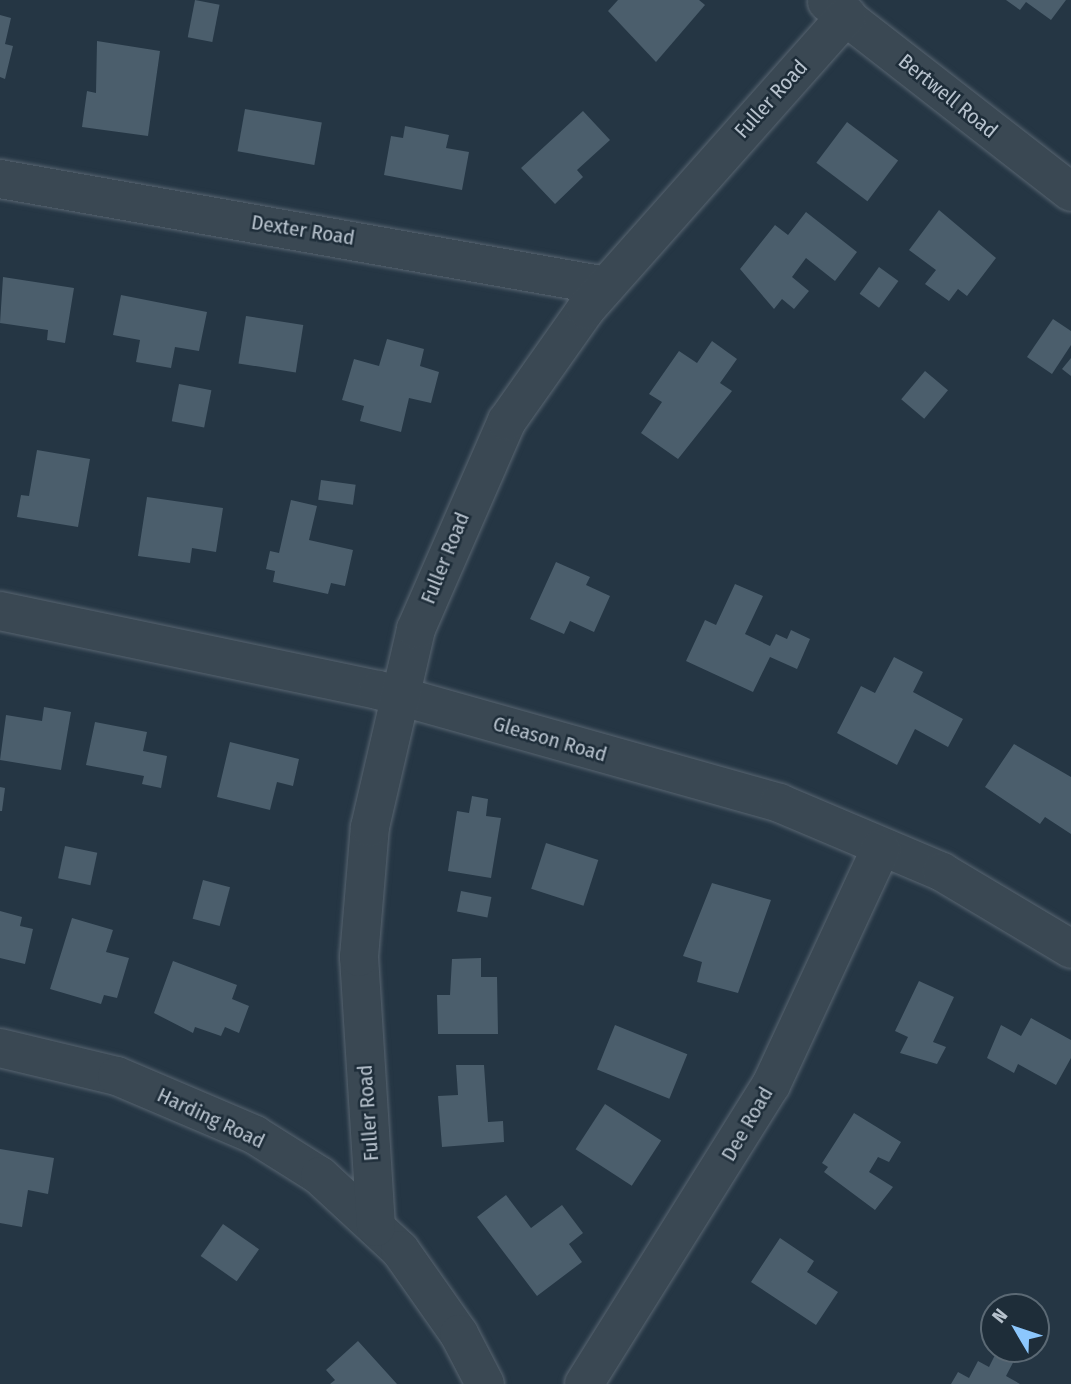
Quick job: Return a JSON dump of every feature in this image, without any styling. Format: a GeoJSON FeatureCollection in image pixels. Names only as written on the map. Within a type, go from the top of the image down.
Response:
{"type":"FeatureCollection","features":[{"type":"Feature","properties":{"kind":"street","name":"Bertwell Road"},"geometry":{"type":"LineString","coordinates":[[836,7],[1071,192]]}},
{"type":"Feature","properties":{"kind":"street","name":"Fuller Road"},"geometry":{"type":"LineString","coordinates":[[376,1227],[359,957],[370,827],[416,629],[507,421],[606,286],[836,7]]}},
{"type":"Feature","properties":{"kind":"street","name":"Dexter Road"},"geometry":{"type":"LineString","coordinates":[[0,179],[606,286]]}},
{"type":"Feature","properties":{"kind":"street","name":"Gleason Road"},"geometry":{"type":"LineString","coordinates":[[0,611],[401,697],[779,803],[942,873],[1071,949]]}},
{"type":"Feature","properties":{"kind":"street","name":"Dee Road"},"geometry":{"type":"LineString","coordinates":[[584,1384],[771,1085],[881,848]]}},
{"type":"Feature","properties":{"kind":"street","name":"Harding Road"},"geometry":{"type":"LineString","coordinates":[[0,1048],[117,1076],[255,1135],[320,1176],[376,1227],[431,1290],[485,1384]]}},
{"type":"Feature","properties":{"kind":"building"},"geometry":{"type":"Polygon","coordinates":[[[195,0],[220,5],[212,42],[188,37],[195,0]]]}},
{"type":"Feature","properties":{"kind":"building"},"geometry":{"type":"Polygon","coordinates":[[[618,0],[699,0],[705,5],[656,62],[608,11],[618,0]]]}},
{"type":"Feature","properties":{"kind":"building"},"geometry":{"type":"Polygon","coordinates":[[[1006,0],[1066,0],[1051,20],[1026,2],[1020,10],[1006,0]]]}},
{"type":"Feature","properties":{"kind":"building"},"geometry":{"type":"Polygon","coordinates":[[[0,15],[11,18],[5,44],[13,46],[5,79],[0,77],[0,15]]]}},
{"type":"Feature","properties":{"kind":"building"},"geometry":{"type":"Polygon","coordinates":[[[97,41],[160,51],[148,136],[82,127],[87,91],[96,93],[97,41]]]}},
{"type":"Feature","properties":{"kind":"building"},"geometry":{"type":"Polygon","coordinates":[[[245,109],[322,123],[314,165],[238,151],[245,109]]]}},
{"type":"Feature","properties":{"kind":"building"},"geometry":{"type":"Polygon","coordinates":[[[583,111],[610,140],[577,170],[583,177],[555,204],[521,168],[583,111]]]}},
{"type":"Feature","properties":{"kind":"building"},"geometry":{"type":"Polygon","coordinates":[[[847,122],[898,161],[867,201],[816,163],[847,122]]]}},
{"type":"Feature","properties":{"kind":"building"},"geometry":{"type":"Polygon","coordinates":[[[405,126],[449,135],[446,148],[469,152],[462,190],[384,175],[391,136],[403,138],[405,126]]]}},
{"type":"Feature","properties":{"kind":"building"},"geometry":{"type":"Polygon","coordinates":[[[939,210],[996,258],[967,296],[958,289],[949,301],[925,284],[936,270],[909,250],[939,210]]]}},
{"type":"Feature","properties":{"kind":"building"},"geometry":{"type":"Polygon","coordinates":[[[806,212],[857,252],[835,281],[806,258],[792,277],[809,291],[794,309],[782,299],[774,309],[740,269],[775,225],[788,235],[806,212]]]}},
{"type":"Feature","properties":{"kind":"building"},"geometry":{"type":"Polygon","coordinates":[[[879,267],[898,281],[879,308],[860,294],[879,267]]]}},
{"type":"Feature","properties":{"kind":"building"},"geometry":{"type":"Polygon","coordinates":[[[3,277],[74,288],[65,343],[47,340],[48,330],[0,323],[3,277]]]}},
{"type":"Feature","properties":{"kind":"building"},"geometry":{"type":"Polygon","coordinates":[[[121,295],[207,312],[199,351],[175,347],[171,368],[136,362],[140,340],[113,335],[121,295]]]}},
{"type":"Feature","properties":{"kind":"building"},"geometry":{"type":"Polygon","coordinates":[[[246,316],[303,325],[296,372],[238,363],[246,316]]]}},
{"type":"Feature","properties":{"kind":"building"},"geometry":{"type":"Polygon","coordinates":[[[1053,319],[1071,331],[1071,345],[1052,374],[1027,357],[1053,319]]]}},
{"type":"Feature","properties":{"kind":"building"},"geometry":{"type":"Polygon","coordinates":[[[387,339],[424,349],[420,366],[439,372],[431,403],[409,398],[401,432],[360,421],[364,406],[342,400],[354,359],[379,366],[387,339]]]}},
{"type":"Feature","properties":{"kind":"building"},"geometry":{"type":"Polygon","coordinates":[[[712,341],[737,359],[720,383],[732,391],[678,459],[641,433],[662,402],[649,394],[679,351],[697,363],[712,341]]]}},
{"type":"Feature","properties":{"kind":"building"},"geometry":{"type":"Polygon","coordinates":[[[1071,358],[1071,376],[1062,369],[1071,358]]]}},
{"type":"Feature","properties":{"kind":"building"},"geometry":{"type":"Polygon","coordinates":[[[925,371],[948,390],[924,419],[901,399],[925,371]]]}},
{"type":"Feature","properties":{"kind":"building"},"geometry":{"type":"Polygon","coordinates":[[[179,384],[211,390],[204,428],[172,421],[179,384]]]}},
{"type":"Feature","properties":{"kind":"building"},"geometry":{"type":"Polygon","coordinates":[[[37,450],[90,459],[78,527],[17,517],[21,495],[29,496],[37,450]]]}},
{"type":"Feature","properties":{"kind":"building"},"geometry":{"type":"Polygon","coordinates":[[[321,480],[356,485],[353,505],[318,500],[321,480]]]}},
{"type":"Feature","properties":{"kind":"building"},"geometry":{"type":"Polygon","coordinates":[[[147,497],[223,508],[216,552],[192,548],[190,563],[138,556],[147,497]]]}},
{"type":"Feature","properties":{"kind":"building"},"geometry":{"type":"Polygon","coordinates":[[[291,500],[317,506],[309,540],[353,550],[345,586],[331,583],[328,594],[273,582],[275,571],[266,569],[270,551],[279,553],[291,500]]]}},
{"type":"Feature","properties":{"kind":"building"},"geometry":{"type":"Polygon","coordinates":[[[556,562],[590,577],[586,585],[610,596],[594,632],[570,621],[564,634],[530,619],[556,562]]]}},
{"type":"Feature","properties":{"kind":"building"},"geometry":{"type":"Polygon","coordinates":[[[735,584],[763,596],[745,634],[770,646],[776,634],[787,639],[791,630],[810,639],[797,669],[770,657],[753,692],[686,661],[705,620],[716,625],[735,584]]]}},
{"type":"Feature","properties":{"kind":"building"},"geometry":{"type":"Polygon","coordinates":[[[894,657],[923,672],[913,692],[963,719],[948,747],[915,729],[897,765],[837,733],[861,686],[875,693],[894,657]]]}},
{"type":"Feature","properties":{"kind":"building"},"geometry":{"type":"Polygon","coordinates":[[[44,707],[71,712],[61,770],[0,760],[6,715],[42,721],[44,707]]]}},
{"type":"Feature","properties":{"kind":"building"},"geometry":{"type":"Polygon","coordinates":[[[95,722],[147,732],[143,751],[167,756],[161,788],[142,784],[144,776],[86,765],[95,722]]]}},
{"type":"Feature","properties":{"kind":"building"},"geometry":{"type":"Polygon","coordinates":[[[230,742],[299,759],[293,786],[277,782],[270,810],[217,797],[230,742]]]}},
{"type":"Feature","properties":{"kind":"building"},"geometry":{"type":"Polygon","coordinates":[[[1014,744],[1071,777],[1071,834],[1045,817],[1040,824],[985,787],[1014,744]]]}},
{"type":"Feature","properties":{"kind":"building"},"geometry":{"type":"Polygon","coordinates":[[[0,787],[5,788],[2,811],[0,811],[0,787]]]}},
{"type":"Feature","properties":{"kind":"building"},"geometry":{"type":"Polygon","coordinates":[[[472,796],[488,799],[486,816],[501,818],[491,878],[448,871],[457,811],[469,813],[472,796]]]}},
{"type":"Feature","properties":{"kind":"building"},"geometry":{"type":"Polygon","coordinates":[[[546,843],[598,860],[583,906],[531,889],[546,843]]]}},
{"type":"Feature","properties":{"kind":"building"},"geometry":{"type":"Polygon","coordinates":[[[65,846],[97,853],[90,885],[58,878],[65,846]]]}},
{"type":"Feature","properties":{"kind":"building"},"geometry":{"type":"Polygon","coordinates":[[[203,880],[230,887],[220,926],[193,919],[203,880]]]}},
{"type":"Feature","properties":{"kind":"building"},"geometry":{"type":"Polygon","coordinates":[[[712,883],[771,900],[738,993],[697,982],[702,962],[683,956],[712,883]]]}},
{"type":"Feature","properties":{"kind":"building"},"geometry":{"type":"Polygon","coordinates":[[[461,891],[491,897],[487,918],[457,912],[461,891]]]}},
{"type":"Feature","properties":{"kind":"building"},"geometry":{"type":"Polygon","coordinates":[[[0,911],[22,917],[20,926],[33,929],[25,964],[0,958],[0,911]]]}},
{"type":"Feature","properties":{"kind":"building"},"geometry":{"type":"Polygon","coordinates":[[[72,918],[113,930],[106,952],[129,958],[117,998],[104,995],[101,1004],[50,989],[72,918]]]}},
{"type":"Feature","properties":{"kind":"building"},"geometry":{"type":"Polygon","coordinates":[[[481,958],[481,977],[497,977],[498,1034],[438,1034],[437,995],[450,995],[452,959],[481,958]]]}},
{"type":"Feature","properties":{"kind":"building"},"geometry":{"type":"Polygon","coordinates":[[[173,961],[237,985],[232,999],[249,1006],[239,1033],[225,1027],[221,1036],[195,1027],[193,1033],[154,1013],[173,961]]]}},
{"type":"Feature","properties":{"kind":"building"},"geometry":{"type":"Polygon","coordinates":[[[919,981],[954,997],[933,1042],[946,1047],[937,1064],[900,1053],[908,1037],[895,1031],[919,981]]]}},
{"type":"Feature","properties":{"kind":"building"},"geometry":{"type":"Polygon","coordinates":[[[1031,1018],[1071,1040],[1071,1058],[1056,1085],[1018,1064],[1014,1073],[987,1058],[1001,1025],[1021,1036],[1031,1018]]]}},
{"type":"Feature","properties":{"kind":"building"},"geometry":{"type":"Polygon","coordinates":[[[615,1025],[687,1054],[669,1099],[597,1070],[615,1025]]]}},
{"type":"Feature","properties":{"kind":"building"},"geometry":{"type":"Polygon","coordinates":[[[456,1065],[484,1065],[488,1122],[503,1121],[504,1142],[442,1147],[438,1096],[458,1095],[456,1065]]]}},
{"type":"Feature","properties":{"kind":"building"},"geometry":{"type":"Polygon","coordinates":[[[605,1104],[661,1140],[632,1186],[576,1149],[605,1104]]]}},
{"type":"Feature","properties":{"kind":"building"},"geometry":{"type":"Polygon","coordinates":[[[854,1113],[901,1142],[889,1162],[878,1157],[869,1172],[893,1187],[875,1210],[824,1172],[828,1167],[822,1163],[854,1113]]]}},
{"type":"Feature","properties":{"kind":"building"},"geometry":{"type":"Polygon","coordinates":[[[0,1149],[54,1158],[48,1194],[28,1190],[22,1227],[0,1223],[0,1149]]]}},
{"type":"Feature","properties":{"kind":"building"},"geometry":{"type":"Polygon","coordinates":[[[506,1195],[531,1228],[562,1205],[583,1233],[569,1244],[582,1262],[537,1296],[477,1217],[506,1195]]]}},
{"type":"Feature","properties":{"kind":"building"},"geometry":{"type":"Polygon","coordinates":[[[223,1224],[259,1249],[237,1281],[201,1256],[223,1224]]]}},
{"type":"Feature","properties":{"kind":"building"},"geometry":{"type":"Polygon","coordinates":[[[780,1238],[814,1261],[807,1272],[838,1292],[816,1325],[751,1282],[780,1238]]]}},
{"type":"Feature","properties":{"kind":"building"},"geometry":{"type":"Polygon","coordinates":[[[358,1341],[397,1384],[330,1384],[335,1380],[326,1370],[358,1341]]]}},
{"type":"Feature","properties":{"kind":"building"},"geometry":{"type":"Polygon","coordinates":[[[978,1361],[989,1367],[991,1363],[1013,1363],[1006,1376],[1020,1384],[951,1384],[958,1372],[969,1378],[978,1361]]]}}]}
